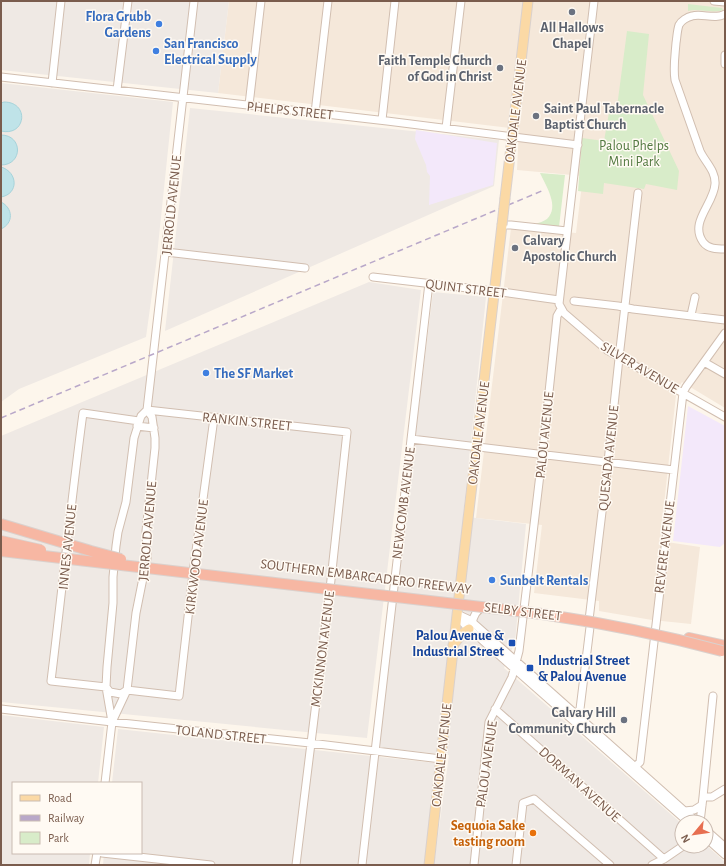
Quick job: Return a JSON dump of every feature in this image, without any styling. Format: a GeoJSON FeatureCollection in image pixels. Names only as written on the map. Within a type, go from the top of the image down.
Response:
{"type":"FeatureCollection","features":[{"type":"Feature","properties":{"kind":"highway"},"geometry":{"type":"LineString","coordinates":[[1,524],[113,557],[166,567]]}},
{"type":"Feature","properties":{"kind":"highway","name":"SOUTHERN EMBARCADERO FREEWAY"},"geometry":{"type":"LineString","coordinates":[[1,541],[85,558],[555,612],[609,622],[724,651]]}},
{"type":"Feature","properties":{"kind":"highway","name":"SOUTHERN EMBARCADERO FREEWAY"},"geometry":{"type":"LineString","coordinates":[[1,551],[542,614],[620,627],[724,651]]}},
{"type":"Feature","properties":{"kind":"main road","name":"OAKDALE AVENUE"},"geometry":{"type":"LineString","coordinates":[[429,865],[453,645],[528,1]]}},
{"type":"Feature","properties":{"kind":"main road"},"geometry":{"type":"LineString","coordinates":[[453,645],[471,626]]}},
{"type":"Feature","properties":{"kind":"street"},"geometry":{"type":"LineString","coordinates":[[52,83],[61,1]]}},
{"type":"Feature","properties":{"kind":"street"},"geometry":{"type":"LineString","coordinates":[[117,90],[128,1]]}},
{"type":"Feature","properties":{"kind":"street","name":"JERROLD AVENUE"},"geometry":{"type":"LineString","coordinates":[[105,782],[112,722],[106,687],[113,603],[114,564],[118,532],[126,502],[134,438],[141,416],[147,410],[194,1]]}},
{"type":"Feature","properties":{"kind":"street"},"geometry":{"type":"LineString","coordinates":[[249,106],[261,1]]}},
{"type":"Feature","properties":{"kind":"street"},"geometry":{"type":"LineString","coordinates":[[315,113],[328,1]]}},
{"type":"Feature","properties":{"kind":"street"},"geometry":{"type":"LineString","coordinates":[[382,120],[395,1]]}},
{"type":"Feature","properties":{"kind":"street"},"geometry":{"type":"LineString","coordinates":[[446,128],[461,1]]}},
{"type":"Feature","properties":{"kind":"street","name":"PALOU AVENUE"},"geometry":{"type":"LineString","coordinates":[[474,865],[489,722],[512,677],[519,651],[557,316],[561,309],[559,300],[594,1]]}},
{"type":"Feature","properties":{"kind":"street"},"geometry":{"type":"LineString","coordinates":[[714,1],[725,2]]}},
{"type":"Feature","properties":{"kind":"street"},"geometry":{"type":"LineString","coordinates":[[725,14],[718,16],[692,16],[685,19],[680,24],[674,68],[675,80],[700,151],[711,169],[716,184],[713,195],[698,225],[700,238],[704,244],[715,249],[725,249]]}},
{"type":"Feature","properties":{"kind":"street"},"geometry":{"type":"LineString","coordinates":[[725,55],[725,64]]}},
{"type":"Feature","properties":{"kind":"street","name":"PHELPS STREET"},"geometry":{"type":"LineString","coordinates":[[1,77],[382,120],[578,145]]}},
{"type":"Feature","properties":{"kind":"street","name":"QUESADA AVENUE"},"geometry":{"type":"LineString","coordinates":[[574,717],[580,709],[638,193]]}},
{"type":"Feature","properties":{"kind":"street"},"geometry":{"type":"LineString","coordinates":[[502,225],[567,231]]}},
{"type":"Feature","properties":{"kind":"street"},"geometry":{"type":"LineString","coordinates":[[166,252],[305,268]]}},
{"type":"Feature","properties":{"kind":"street","name":"QUINT STREET"},"geometry":{"type":"LineString","coordinates":[[374,277],[559,300]]}},
{"type":"Feature","properties":{"kind":"street","name":"NEWCOMB AVENUE"},"geometry":{"type":"LineString","coordinates":[[362,865],[429,283]]}},
{"type":"Feature","properties":{"kind":"street"},"geometry":{"type":"LineString","coordinates":[[692,315],[695,297]]}},
{"type":"Feature","properties":{"kind":"street"},"geometry":{"type":"LineString","coordinates":[[574,301],[725,320]]}},
{"type":"Feature","properties":{"kind":"street","name":"SILVER AVENUE"},"geometry":{"type":"LineString","coordinates":[[561,309],[568,317],[607,350],[725,417]]}},
{"type":"Feature","properties":{"kind":"street","name":"REVERE AVENUE"},"geometry":{"type":"LineString","coordinates":[[633,769],[640,762],[658,634],[683,393],[725,333]]}},
{"type":"Feature","properties":{"kind":"street"},"geometry":{"type":"LineString","coordinates":[[704,362],[725,374]]}},
{"type":"Feature","properties":{"kind":"street","name":"JERROLD AVENUE"},"geometry":{"type":"LineString","coordinates":[[112,722],[127,690],[136,613],[147,551],[146,531],[155,448],[152,417],[147,410]]}},
{"type":"Feature","properties":{"kind":"street","name":"RANKIN STREET"},"geometry":{"type":"LineString","coordinates":[[147,410],[347,432]]}},
{"type":"Feature","properties":{"kind":"street","name":"INNES AVENUE"},"geometry":{"type":"LineString","coordinates":[[106,687],[51,681],[73,492],[83,413],[138,423]]}},
{"type":"Feature","properties":{"kind":"street","name":"KIRKWOOD AVENUE"},"geometry":{"type":"LineString","coordinates":[[127,690],[179,696],[193,573],[214,418]]}},
{"type":"Feature","properties":{"kind":"street"},"geometry":{"type":"LineString","coordinates":[[138,423],[154,428]]}},
{"type":"Feature","properties":{"kind":"street","name":"MCKINNON AVENUE"},"geometry":{"type":"LineString","coordinates":[[296,865],[330,589],[347,432]]}},
{"type":"Feature","properties":{"kind":"street"},"geometry":{"type":"LineString","coordinates":[[411,439],[674,470]]}},
{"type":"Feature","properties":{"kind":"street"},"geometry":{"type":"LineString","coordinates":[[1,551],[66,557],[185,572]]}},
{"type":"Feature","properties":{"kind":"street","name":"SELBY STREET"},"geometry":{"type":"LineString","coordinates":[[201,573],[524,611],[589,620],[658,634]]}},
{"type":"Feature","properties":{"kind":"street"},"geometry":{"type":"LineString","coordinates":[[471,626],[476,613],[483,606]]}},
{"type":"Feature","properties":{"kind":"street"},"geometry":{"type":"LineString","coordinates":[[457,614],[465,625],[471,626],[633,769],[688,814]]}},
{"type":"Feature","properties":{"kind":"street"},"geometry":{"type":"LineString","coordinates":[[106,687],[110,692],[121,694],[127,690]]}},
{"type":"Feature","properties":{"kind":"street"},"geometry":{"type":"LineString","coordinates":[[701,814],[713,696]]}},
{"type":"Feature","properties":{"kind":"street","name":"TOLAND STREET"},"geometry":{"type":"LineString","coordinates":[[1,709],[441,759]]}},
{"type":"Feature","properties":{"kind":"street","name":"DORMAN AVENUE"},"geometry":{"type":"LineString","coordinates":[[495,709],[664,859]]}},
{"type":"Feature","properties":{"kind":"street"},"geometry":{"type":"LineString","coordinates":[[633,769],[680,814]]}},
{"type":"Feature","properties":{"kind":"street"},"geometry":{"type":"LineString","coordinates":[[703,797],[712,797],[725,788]]}},
{"type":"Feature","properties":{"kind":"street"},"geometry":{"type":"LineString","coordinates":[[516,865],[523,803],[534,799],[610,865]]}},
{"type":"Feature","properties":{"kind":"street"},"geometry":{"type":"LineString","coordinates":[[685,811],[694,810],[702,805]]}},
{"type":"Feature","properties":{"kind":"street"},"geometry":{"type":"LineString","coordinates":[[714,837],[725,847]]}},
{"type":"Feature","properties":{"kind":"street"},"geometry":{"type":"LineString","coordinates":[[714,845],[725,855]]}},
{"type":"Feature","properties":{"kind":"street"},"geometry":{"type":"LineString","coordinates":[[652,865],[674,852]]}},
{"type":"Feature","properties":{"kind":"street"},"geometry":{"type":"LineString","coordinates":[[95,865],[97,854]]}},
{"type":"Feature","properties":{"kind":"street"},"geometry":{"type":"LineString","coordinates":[[111,854],[210,865]]}},
{"type":"Feature","properties":{"kind":"shaded area"},"geometry":{"type":"Polygon","coordinates":[[[1,1],[229,1],[218,93],[1,70],[1,1]]]}},
{"type":"Feature","properties":{"kind":"shaded area"},"geometry":{"type":"Polygon","coordinates":[[[229,1],[725,1],[725,408],[682,382],[677,390],[660,541],[700,547],[691,624],[652,620],[599,611],[599,601],[534,593],[542,525],[476,518],[511,228],[576,233],[583,176],[517,170],[519,129],[218,93],[229,1]]]}},
{"type":"Feature","properties":{"kind":"shaded area"},"geometry":{"type":"Polygon","coordinates":[[[1,83],[173,102],[156,265],[146,337],[19,389],[1,402],[1,83]]]}},
{"type":"Feature","properties":{"kind":"shaded area"},"geometry":{"type":"Polygon","coordinates":[[[190,108],[499,140],[494,186],[165,331],[190,108]]]}},
{"type":"Feature","properties":{"kind":"shaded area"},"geometry":{"type":"Polygon","coordinates":[[[416,130],[497,143],[493,185],[429,205],[430,176],[427,172],[426,165],[415,139],[416,130]]]}},
{"type":"Feature","properties":{"kind":"shaded area"},"geometry":{"type":"Polygon","coordinates":[[[369,282],[421,290],[367,738],[1,702],[1,436],[369,282]]]}},
{"type":"Feature","properties":{"kind":"shaded area"},"geometry":{"type":"Polygon","coordinates":[[[433,292],[486,297],[463,516],[526,524],[515,642],[504,668],[674,817],[674,854],[714,854],[714,852],[725,862],[725,865],[434,865],[449,755],[377,747],[433,292]]]}},
{"type":"Feature","properties":{"kind":"shaded area"},"geometry":{"type":"Polygon","coordinates":[[[688,406],[725,426],[725,543],[720,547],[673,541],[688,406]]]}},
{"type":"Feature","properties":{"kind":"shaded area"},"geometry":{"type":"Polygon","coordinates":[[[1,715],[104,727],[98,782],[12,782],[12,854],[90,854],[89,865],[1,865],[1,715]]]}},
{"type":"Feature","properties":{"kind":"shaded area"},"geometry":{"type":"Polygon","coordinates":[[[118,729],[436,763],[424,865],[103,865],[104,854],[142,854],[142,782],[112,782],[118,729]]]}},
{"type":"Feature","properties":{"kind":"green space"},"geometry":{"type":"Polygon","coordinates":[[[688,4],[722,8],[723,10],[688,11],[688,4]]]}},
{"type":"Feature","properties":{"kind":"green space","name":"Palou Phelps Mini Park"},"geometry":{"type":"Polygon","coordinates":[[[627,31],[649,34],[643,95],[679,171],[677,190],[646,184],[644,189],[604,183],[603,194],[578,191],[582,138],[604,141],[610,107],[617,107],[627,31]]]}},
{"type":"Feature","properties":{"kind":"green space"},"geometry":{"type":"Polygon","coordinates":[[[540,173],[565,175],[559,227],[535,224],[547,219],[551,214],[552,209],[551,196],[540,173]]]}},
{"type":"Feature","properties":{"kind":"water"},"geometry":{"type":"Polygon","coordinates":[[[1,103],[12,103],[18,107],[21,113],[22,119],[16,129],[1,131],[1,103]]]}},
{"type":"Feature","properties":{"kind":"water"},"geometry":{"type":"Polygon","coordinates":[[[1,135],[8,136],[13,140],[18,150],[13,160],[8,164],[1,165],[1,135]]]}},
{"type":"Feature","properties":{"kind":"water"},"geometry":{"type":"Polygon","coordinates":[[[1,167],[11,173],[14,183],[11,192],[1,197],[1,167]]]}},
{"type":"Feature","properties":{"kind":"water"},"geometry":{"type":"Polygon","coordinates":[[[1,202],[8,208],[10,212],[10,219],[1,229],[1,202]]]}},
{"type":"Feature","properties":{"kind":"railway"},"geometry":{"type":"LineString","coordinates":[[1,418],[544,190]]}},
{"type":"Feature","properties":{"kind":"place","name":"All Hallows Chapel"},"geometry":{"type":"Point","coordinates":[572,12]}},
{"type":"Feature","properties":{"kind":"place","name":"Flora Grubb Gardens"},"geometry":{"type":"Point","coordinates":[159,24]}},
{"type":"Feature","properties":{"kind":"place","name":"San Francisco Electrical Supply"},"geometry":{"type":"Point","coordinates":[156,51]}},
{"type":"Feature","properties":{"kind":"place","name":"Faith Temple Church of God in Christ"},"geometry":{"type":"Point","coordinates":[500,68]}},
{"type":"Feature","properties":{"kind":"place","name":"Saint Paul Tabernacle Baptist Church"},"geometry":{"type":"Point","coordinates":[536,116]}},
{"type":"Feature","properties":{"kind":"place","name":"Calvary Apostolic Church"},"geometry":{"type":"Point","coordinates":[515,248]}},
{"type":"Feature","properties":{"kind":"place","name":"The SF Market"},"geometry":{"type":"Point","coordinates":[206,373]}},
{"type":"Feature","properties":{"kind":"place","name":"Sunbelt Rentals"},"geometry":{"type":"Point","coordinates":[492,580]}},
{"type":"Feature","properties":{"kind":"place","name":"Palou Avenue & Industrial Street"},"geometry":{"type":"Point","coordinates":[512,643]}},
{"type":"Feature","properties":{"kind":"place","name":"Industrial Street & Palou Avenue"},"geometry":{"type":"Point","coordinates":[530,668]}},
{"type":"Feature","properties":{"kind":"place","name":"Calvary Hill Community Church"},"geometry":{"type":"Point","coordinates":[624,720]}},
{"type":"Feature","properties":{"kind":"place","name":"Sequoia Sake tasting room"},"geometry":{"type":"Point","coordinates":[533,833]}}]}
